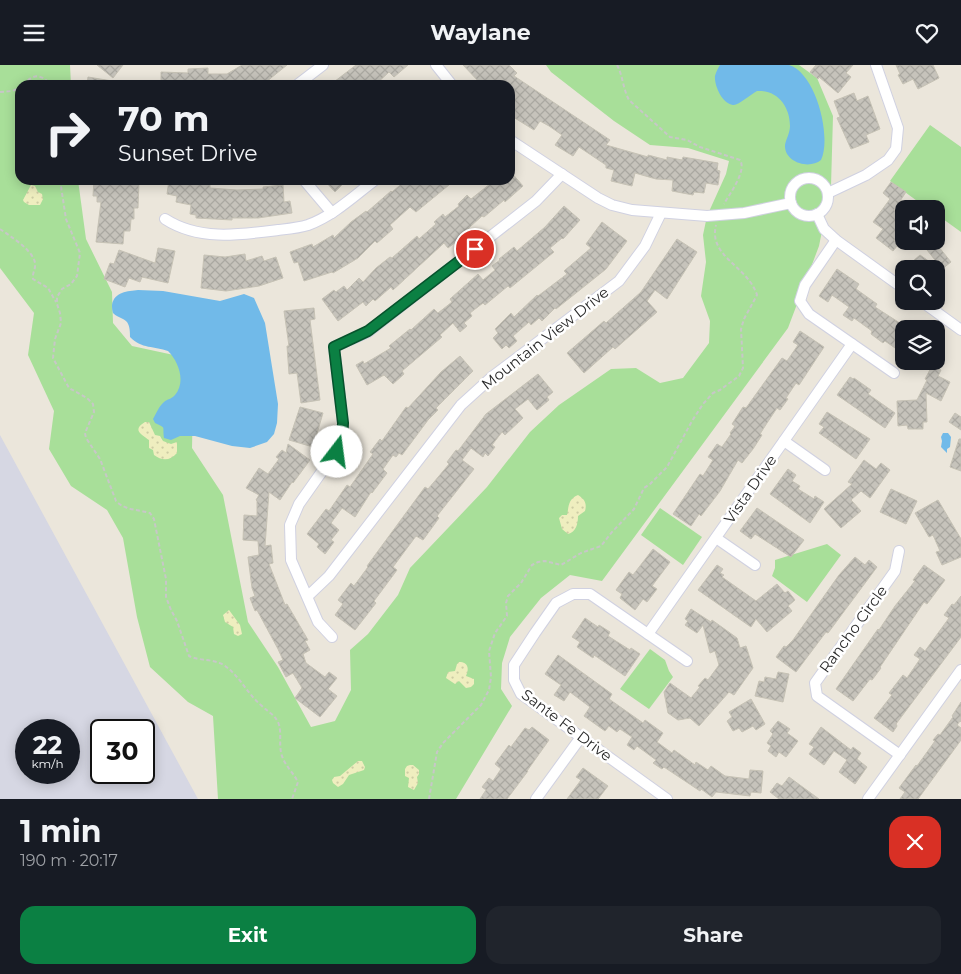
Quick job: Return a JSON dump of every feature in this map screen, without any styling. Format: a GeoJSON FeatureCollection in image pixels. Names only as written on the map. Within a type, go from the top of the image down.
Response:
{"type":"FeatureCollection","features":[{"type":"Feature","properties":{"kind":"street"},"geometry":{"type":"LineString","coordinates":[[304,80],[323,65]]}},
{"type":"Feature","properties":{"kind":"street"},"geometry":{"type":"LineString","coordinates":[[436,65],[448,80]]}},
{"type":"Feature","properties":{"kind":"street"},"geometry":{"type":"LineString","coordinates":[[828,193],[866,175],[888,160],[896,149],[898,128],[876,65]]}},
{"type":"Feature","properties":{"kind":"street"},"geometry":{"type":"LineString","coordinates":[[515,143],[598,198],[612,205],[632,210],[707,216],[744,213],[791,203]]}},
{"type":"Feature","properties":{"kind":"street"},"geometry":{"type":"LineString","coordinates":[[332,637],[318,622],[291,560],[290,525],[300,504],[342,443],[343,423],[334,347],[368,331],[536,201],[562,174]]}},
{"type":"Feature","properties":{"kind":"street"},"geometry":{"type":"LineString","coordinates":[[808,178],[820,182],[828,193],[825,208],[817,214],[804,216],[794,209],[791,203],[792,189],[801,180],[808,178]]}},
{"type":"Feature","properties":{"kind":"street"},"geometry":{"type":"LineString","coordinates":[[308,185],[332,213]]}},
{"type":"Feature","properties":{"kind":"street"},"geometry":{"type":"LineString","coordinates":[[165,219],[176,227],[197,233],[239,235],[307,226],[332,213],[368,185]]}},
{"type":"Feature","properties":{"kind":"street","name":"Mountain View Drive"},"geometry":{"type":"LineString","coordinates":[[308,596],[329,576],[462,405],[492,376],[619,281],[645,246],[661,213]]}},
{"type":"Feature","properties":{"kind":"street"},"geometry":{"type":"LineString","coordinates":[[817,214],[824,229],[836,240],[895,283]]}},
{"type":"Feature","properties":{"kind":"street"},"geometry":{"type":"LineString","coordinates":[[836,240],[805,285],[800,301],[809,313],[894,373]]}},
{"type":"Feature","properties":{"kind":"street"},"geometry":{"type":"LineString","coordinates":[[933,310],[961,330]]}},
{"type":"Feature","properties":{"kind":"street","name":"Vista Drive"},"geometry":{"type":"LineString","coordinates":[[648,634],[852,344]]}},
{"type":"Feature","properties":{"kind":"street"},"geometry":{"type":"LineString","coordinates":[[784,441],[825,470]]}},
{"type":"Feature","properties":{"kind":"street"},"geometry":{"type":"LineString","coordinates":[[716,538],[756,565]]}},
{"type":"Feature","properties":{"kind":"street","name":"Rancho Circle"},"geometry":{"type":"LineString","coordinates":[[899,551],[895,571],[815,683],[817,696],[900,755]]}},
{"type":"Feature","properties":{"kind":"street","name":"Sante Fe Drive"},"geometry":{"type":"LineString","coordinates":[[668,799],[521,694],[514,680],[514,665],[556,603],[572,594],[590,594],[687,661]]}},
{"type":"Feature","properties":{"kind":"street"},"geometry":{"type":"LineString","coordinates":[[868,799],[961,670]]}},
{"type":"Feature","properties":{"kind":"street"},"geometry":{"type":"LineString","coordinates":[[536,799],[581,737]]}},
{"type":"Feature","properties":{"kind":"path"},"geometry":{"type":"LineString","coordinates":[[429,799],[437,752],[448,738],[481,705],[489,690],[491,677],[489,651],[495,633],[507,616],[506,603],[508,596],[521,583],[532,565],[545,561],[561,565],[581,553],[601,546],[634,509],[644,488],[667,467],[703,404],[713,393],[739,376],[743,368],[741,329],[744,319],[757,295],[748,276],[726,257],[714,235],[718,215],[743,170],[742,163],[740,160],[700,147],[687,140],[670,137],[629,101],[617,65]]}},
{"type":"Feature","properties":{"kind":"path"},"geometry":{"type":"LineString","coordinates":[[29,80],[38,76],[44,80]]}},
{"type":"Feature","properties":{"kind":"path"},"geometry":{"type":"LineString","coordinates":[[0,92],[15,90]]}},
{"type":"Feature","properties":{"kind":"path"},"geometry":{"type":"LineString","coordinates":[[57,304],[57,297],[62,289],[71,284],[77,276],[80,253],[66,219],[61,185]]}},
{"type":"Feature","properties":{"kind":"path"},"geometry":{"type":"LineString","coordinates":[[0,229],[16,240],[33,258],[35,265],[32,279],[48,288],[57,304],[61,323],[55,339],[54,358],[69,388],[87,398],[93,404],[94,412],[85,433],[86,438],[100,459],[116,501],[129,510],[150,513],[154,519],[166,579],[166,597],[177,621],[189,656],[195,659],[217,662],[225,666],[238,677],[249,694],[274,715],[279,724],[281,753],[298,782],[292,799]]}},
{"type":"Feature","properties":{"kind":"shaded area"},"geometry":{"type":"Polygon","coordinates":[[[0,435],[154,719],[90,719],[90,784],[155,784],[155,720],[198,799],[0,799],[0,435]]]}},
{"type":"Feature","properties":{"kind":"green space"},"geometry":{"type":"Polygon","coordinates":[[[0,65],[70,65],[71,80],[15,80],[15,185],[79,185],[86,239],[112,292],[113,323],[132,346],[183,357],[193,400],[192,448],[223,495],[248,622],[278,667],[311,727],[335,721],[351,690],[350,650],[368,634],[398,595],[410,568],[487,487],[530,432],[559,405],[611,369],[636,368],[660,383],[683,378],[709,343],[710,321],[701,296],[706,262],[703,235],[707,216],[726,174],[729,161],[688,148],[650,145],[614,121],[551,72],[546,65],[799,65],[817,78],[833,116],[831,186],[819,246],[788,328],[602,581],[570,575],[541,598],[510,637],[502,663],[501,689],[512,706],[456,799],[218,799],[213,716],[188,702],[150,667],[137,617],[123,538],[107,510],[71,486],[49,449],[54,411],[28,355],[34,313],[0,268],[0,65]]]}},
{"type":"Feature","properties":{"kind":"green space"},"geometry":{"type":"Polygon","coordinates":[[[930,125],[961,147],[961,232],[945,220],[945,200],[916,200],[890,181],[930,125]]]}},
{"type":"Feature","properties":{"kind":"green space"},"geometry":{"type":"Polygon","coordinates":[[[660,508],[702,537],[683,565],[641,535],[660,508]]]}},
{"type":"Feature","properties":{"kind":"green space"},"geometry":{"type":"Polygon","coordinates":[[[827,544],[841,555],[807,602],[772,576],[775,560],[827,544]]]}},
{"type":"Feature","properties":{"kind":"green space"},"geometry":{"type":"Polygon","coordinates":[[[650,649],[665,660],[673,677],[649,709],[620,689],[650,649]]]}},
{"type":"Feature","properties":{"kind":"sand"},"geometry":{"type":"Polygon","coordinates":[[[31,185],[35,186],[38,192],[42,194],[43,199],[40,205],[29,205],[23,200],[31,185]]]}},
{"type":"Feature","properties":{"kind":"sand"},"geometry":{"type":"Polygon","coordinates":[[[145,422],[149,422],[155,435],[160,436],[163,441],[171,444],[177,442],[177,453],[172,458],[160,458],[154,455],[153,450],[149,448],[149,440],[138,430],[145,422]]]}},
{"type":"Feature","properties":{"kind":"sand"},"geometry":{"type":"Polygon","coordinates":[[[578,495],[585,502],[585,511],[578,516],[575,530],[568,534],[562,529],[559,518],[562,515],[567,515],[571,501],[578,495]]]}},
{"type":"Feature","properties":{"kind":"sand"},"geometry":{"type":"Polygon","coordinates":[[[229,610],[240,625],[242,634],[238,636],[234,634],[233,627],[225,622],[223,615],[229,610]]]}},
{"type":"Feature","properties":{"kind":"sand"},"geometry":{"type":"Polygon","coordinates":[[[459,662],[465,663],[467,667],[466,676],[474,679],[474,684],[471,687],[466,688],[459,681],[455,684],[446,678],[448,672],[455,671],[459,662]]]}},
{"type":"Feature","properties":{"kind":"sand"},"geometry":{"type":"Polygon","coordinates":[[[358,761],[362,761],[365,767],[364,770],[349,775],[343,784],[338,787],[333,783],[334,777],[340,776],[358,761]]]}},
{"type":"Feature","properties":{"kind":"sand"},"geometry":{"type":"Polygon","coordinates":[[[410,765],[419,770],[418,783],[414,790],[408,787],[409,778],[405,776],[405,769],[410,765]]]}},
{"type":"Feature","properties":{"kind":"water"},"geometry":{"type":"Polygon","coordinates":[[[720,65],[789,65],[799,70],[814,93],[823,122],[824,150],[821,160],[816,163],[804,164],[798,163],[789,156],[785,145],[790,129],[788,112],[781,101],[771,93],[757,91],[735,105],[725,101],[717,89],[715,80],[715,75],[720,65]]]}},
{"type":"Feature","properties":{"kind":"water"},"geometry":{"type":"Polygon","coordinates":[[[138,290],[163,291],[220,301],[244,294],[254,298],[265,323],[278,404],[277,423],[274,434],[267,442],[250,448],[232,446],[195,436],[180,436],[171,440],[164,438],[163,428],[155,423],[153,419],[162,404],[174,396],[178,390],[181,378],[178,366],[168,351],[134,341],[130,337],[127,322],[112,311],[113,301],[118,295],[138,290]]]}},
{"type":"Feature","properties":{"kind":"water"},"geometry":{"type":"Polygon","coordinates":[[[943,433],[948,433],[951,437],[947,453],[941,447],[943,433]]]}},
{"type":"Feature","properties":{"kind":"building"},"geometry":{"type":"Polygon","coordinates":[[[97,65],[123,65],[113,78],[97,65]]]}},
{"type":"Feature","properties":{"kind":"building"},"geometry":{"type":"Polygon","coordinates":[[[242,65],[287,65],[268,80],[161,80],[161,72],[188,73],[188,69],[208,68],[208,74],[227,74],[242,65]]]}},
{"type":"Feature","properties":{"kind":"building"},"geometry":{"type":"Polygon","coordinates":[[[356,65],[408,65],[394,77],[389,72],[380,80],[336,80],[356,65]]]}},
{"type":"Feature","properties":{"kind":"building"},"geometry":{"type":"Polygon","coordinates":[[[463,65],[509,65],[517,73],[514,76],[610,140],[606,145],[648,157],[648,155],[667,160],[667,157],[682,160],[683,157],[718,163],[717,170],[720,171],[718,185],[706,183],[704,193],[694,192],[693,195],[672,191],[673,180],[656,179],[635,173],[632,186],[611,181],[614,170],[606,168],[606,165],[579,147],[573,156],[555,145],[562,135],[549,126],[540,121],[534,130],[515,118],[515,80],[477,80],[463,65]]]}},
{"type":"Feature","properties":{"kind":"building"},"geometry":{"type":"Polygon","coordinates":[[[816,65],[853,65],[846,73],[851,77],[838,93],[810,72],[816,65]]]}},
{"type":"Feature","properties":{"kind":"building"},"geometry":{"type":"Polygon","coordinates":[[[896,65],[933,65],[939,78],[918,89],[913,79],[903,84],[898,75],[900,74],[896,65]]]}},
{"type":"Feature","properties":{"kind":"building"},"geometry":{"type":"Polygon","coordinates":[[[88,77],[106,80],[88,80],[88,77]]]}},
{"type":"Feature","properties":{"kind":"building"},"geometry":{"type":"Polygon","coordinates":[[[854,93],[857,101],[868,96],[880,129],[866,135],[869,142],[851,149],[837,118],[840,117],[834,101],[854,93]]]}},
{"type":"Feature","properties":{"kind":"building"},"geometry":{"type":"Polygon","coordinates":[[[515,177],[523,186],[505,202],[504,200],[484,217],[482,216],[460,236],[461,238],[448,248],[444,243],[393,290],[391,287],[366,306],[363,302],[338,321],[322,299],[334,290],[336,292],[344,286],[347,290],[359,278],[363,282],[376,268],[390,257],[392,258],[417,236],[419,239],[436,224],[434,222],[443,214],[445,217],[459,206],[458,204],[467,195],[471,199],[489,185],[515,185],[515,177]]]}},
{"type":"Feature","properties":{"kind":"building"},"geometry":{"type":"Polygon","coordinates":[[[891,182],[906,192],[901,200],[895,200],[895,248],[893,251],[876,238],[883,229],[873,222],[890,199],[883,193],[891,182]]]}},
{"type":"Feature","properties":{"kind":"building"},"geometry":{"type":"Polygon","coordinates":[[[94,185],[139,185],[138,208],[134,208],[134,219],[131,219],[130,231],[124,231],[123,244],[96,242],[101,202],[97,202],[97,196],[93,196],[94,185]]]}},
{"type":"Feature","properties":{"kind":"building"},"geometry":{"type":"Polygon","coordinates":[[[168,185],[210,185],[210,188],[237,190],[263,189],[263,187],[283,185],[284,202],[290,201],[292,213],[258,218],[232,218],[232,220],[196,218],[196,215],[190,214],[191,205],[176,202],[177,196],[167,194],[168,185]]]}},
{"type":"Feature","properties":{"kind":"building"},"geometry":{"type":"Polygon","coordinates":[[[329,185],[342,185],[335,192],[329,185]]]}},
{"type":"Feature","properties":{"kind":"building"},"geometry":{"type":"Polygon","coordinates":[[[400,185],[449,185],[416,212],[410,207],[390,225],[393,229],[377,243],[375,241],[358,258],[333,273],[304,281],[298,262],[294,263],[290,252],[312,244],[313,247],[333,235],[334,238],[351,222],[400,185]]]}},
{"type":"Feature","properties":{"kind":"building"},"geometry":{"type":"Polygon","coordinates":[[[564,206],[580,220],[563,239],[550,248],[554,252],[510,288],[508,286],[485,305],[483,303],[470,313],[472,316],[464,323],[467,326],[460,332],[453,323],[440,335],[442,337],[402,371],[404,374],[393,384],[384,375],[367,385],[356,365],[363,361],[364,364],[391,348],[389,346],[411,330],[434,309],[438,313],[452,302],[450,299],[478,274],[483,280],[495,270],[492,266],[499,259],[514,247],[517,251],[545,227],[564,206]]]}},
{"type":"Feature","properties":{"kind":"building"},"geometry":{"type":"Polygon","coordinates":[[[602,222],[627,241],[606,269],[555,308],[542,321],[539,318],[531,325],[529,322],[513,336],[517,341],[509,348],[506,345],[502,349],[493,338],[498,333],[495,329],[511,313],[514,317],[537,295],[567,274],[564,271],[591,248],[586,244],[602,222]]]}},
{"type":"Feature","properties":{"kind":"building"},"geometry":{"type":"Polygon","coordinates":[[[677,239],[697,252],[667,299],[655,290],[647,301],[657,312],[584,373],[567,353],[604,321],[606,323],[641,292],[677,239]]]}},
{"type":"Feature","properties":{"kind":"building"},"geometry":{"type":"Polygon","coordinates":[[[158,248],[175,251],[168,283],[142,277],[140,282],[129,278],[125,287],[104,279],[110,263],[114,264],[119,250],[155,263],[158,248]]]}},
{"type":"Feature","properties":{"kind":"building"},"geometry":{"type":"Polygon","coordinates":[[[927,250],[941,250],[951,262],[945,267],[945,260],[935,260],[927,250]]]}},
{"type":"Feature","properties":{"kind":"building"},"geometry":{"type":"Polygon","coordinates":[[[245,254],[246,261],[262,256],[264,261],[276,257],[283,278],[259,286],[226,291],[201,288],[204,255],[225,257],[245,254]]]}},
{"type":"Feature","properties":{"kind":"building"},"geometry":{"type":"Polygon","coordinates":[[[920,255],[927,260],[914,260],[920,255]]]}},
{"type":"Feature","properties":{"kind":"building"},"geometry":{"type":"Polygon","coordinates":[[[837,269],[859,284],[856,289],[877,304],[875,307],[895,320],[895,348],[885,341],[883,343],[871,334],[872,331],[854,318],[852,321],[843,315],[849,307],[832,295],[828,302],[819,296],[837,269]]]}},
{"type":"Feature","properties":{"kind":"building"},"geometry":{"type":"Polygon","coordinates":[[[314,308],[315,319],[310,320],[320,400],[301,403],[297,373],[289,374],[287,346],[289,346],[284,311],[314,308]]]}},
{"type":"Feature","properties":{"kind":"building"},"geometry":{"type":"Polygon","coordinates":[[[800,331],[824,347],[799,385],[796,383],[780,410],[777,408],[760,434],[762,435],[753,449],[742,463],[738,460],[720,491],[691,526],[673,514],[700,474],[703,476],[713,460],[708,457],[717,444],[722,447],[731,434],[735,426],[732,424],[743,407],[746,408],[782,358],[787,361],[798,345],[793,342],[800,331]]]}},
{"type":"Feature","properties":{"kind":"building"},"geometry":{"type":"Polygon","coordinates":[[[460,356],[473,371],[436,408],[438,410],[428,420],[402,455],[399,453],[396,457],[393,455],[383,469],[387,473],[371,492],[355,517],[342,508],[331,523],[339,530],[331,540],[334,542],[325,554],[317,547],[319,544],[307,534],[326,509],[329,511],[347,485],[350,487],[373,454],[370,452],[380,439],[382,441],[406,407],[408,408],[441,372],[460,356]]]}},
{"type":"Feature","properties":{"kind":"building"},"geometry":{"type":"Polygon","coordinates":[[[930,370],[941,370],[938,376],[950,382],[941,401],[926,393],[927,422],[923,422],[923,429],[908,429],[907,425],[898,426],[897,401],[917,400],[927,380],[925,379],[930,370]]]}},
{"type":"Feature","properties":{"kind":"building"},"geometry":{"type":"Polygon","coordinates":[[[538,374],[553,392],[547,397],[549,400],[537,410],[528,399],[515,409],[523,418],[505,435],[502,432],[492,445],[495,447],[488,456],[485,453],[483,457],[471,448],[462,460],[474,469],[437,516],[439,518],[423,540],[416,536],[393,567],[397,570],[374,601],[376,603],[355,630],[335,615],[343,604],[338,600],[351,583],[354,586],[425,487],[428,489],[434,482],[449,464],[447,462],[456,450],[458,451],[486,414],[538,374]]]}},
{"type":"Feature","properties":{"kind":"building"},"geometry":{"type":"Polygon","coordinates":[[[850,377],[871,390],[868,394],[895,413],[885,428],[837,395],[850,377]]]}},
{"type":"Feature","properties":{"kind":"building"},"geometry":{"type":"Polygon","coordinates":[[[300,407],[323,413],[313,447],[289,440],[300,407]]]}},
{"type":"Feature","properties":{"kind":"building"},"geometry":{"type":"Polygon","coordinates":[[[827,412],[870,439],[856,459],[819,433],[824,427],[819,424],[827,412]]]}},
{"type":"Feature","properties":{"kind":"building"},"geometry":{"type":"Polygon","coordinates":[[[955,413],[961,417],[961,430],[949,422],[955,413]]]}},
{"type":"Feature","properties":{"kind":"building"},"geometry":{"type":"Polygon","coordinates":[[[959,439],[961,439],[961,471],[950,467],[959,439]]]}},
{"type":"Feature","properties":{"kind":"building"},"geometry":{"type":"Polygon","coordinates":[[[288,444],[310,460],[280,500],[269,492],[265,546],[271,545],[273,563],[269,564],[285,605],[287,604],[308,640],[305,641],[310,650],[303,654],[306,663],[325,677],[329,672],[337,678],[328,689],[337,696],[320,717],[295,698],[302,688],[293,673],[286,677],[278,662],[283,660],[278,649],[257,610],[255,611],[250,598],[255,596],[252,588],[248,557],[259,555],[258,541],[243,540],[244,515],[257,516],[256,500],[259,495],[246,488],[259,468],[268,474],[279,459],[276,457],[282,450],[286,453],[288,444]]]}},
{"type":"Feature","properties":{"kind":"building"},"geometry":{"type":"Polygon","coordinates":[[[864,460],[876,469],[881,463],[890,470],[870,498],[861,491],[851,500],[861,511],[841,528],[824,509],[852,484],[848,482],[864,460]]]}},
{"type":"Feature","properties":{"kind":"building"},"geometry":{"type":"Polygon","coordinates":[[[788,469],[796,475],[792,481],[800,486],[798,489],[814,499],[815,496],[824,502],[810,523],[770,494],[788,469]]]}},
{"type":"Feature","properties":{"kind":"building"},"geometry":{"type":"Polygon","coordinates":[[[891,489],[917,501],[906,524],[880,512],[891,489]]]}},
{"type":"Feature","properties":{"kind":"building"},"geometry":{"type":"Polygon","coordinates":[[[938,500],[961,539],[961,557],[942,565],[936,552],[940,551],[933,535],[929,537],[915,513],[938,500]]]}},
{"type":"Feature","properties":{"kind":"building"},"geometry":{"type":"Polygon","coordinates":[[[757,508],[804,540],[791,557],[755,534],[751,539],[740,531],[757,508]]]}},
{"type":"Feature","properties":{"kind":"building"},"geometry":{"type":"Polygon","coordinates":[[[653,549],[670,562],[652,586],[657,589],[647,602],[643,599],[635,610],[620,598],[622,594],[616,590],[629,572],[633,575],[653,549]]]}},
{"type":"Feature","properties":{"kind":"building"},"geometry":{"type":"Polygon","coordinates":[[[855,557],[865,565],[869,560],[877,567],[828,633],[826,632],[796,672],[776,657],[784,646],[786,647],[793,640],[839,575],[855,557]]]}},
{"type":"Feature","properties":{"kind":"building"},"geometry":{"type":"Polygon","coordinates":[[[717,565],[723,569],[720,573],[724,575],[722,577],[756,601],[777,584],[785,593],[788,591],[795,600],[788,606],[792,611],[767,632],[756,619],[751,627],[698,590],[717,565]]]}},
{"type":"Feature","properties":{"kind":"building"},"geometry":{"type":"Polygon","coordinates":[[[924,565],[945,580],[927,604],[924,602],[881,668],[853,701],[836,689],[878,629],[915,581],[913,580],[924,565]]]}},
{"type":"Feature","properties":{"kind":"building"},"geometry":{"type":"Polygon","coordinates":[[[961,596],[961,637],[896,724],[897,726],[893,732],[874,718],[892,695],[889,693],[903,675],[907,678],[920,659],[914,655],[920,647],[925,651],[949,618],[944,615],[961,596]]]}},
{"type":"Feature","properties":{"kind":"building"},"geometry":{"type":"Polygon","coordinates":[[[691,609],[711,622],[712,620],[737,638],[740,648],[746,646],[753,668],[734,695],[729,692],[699,726],[690,718],[678,720],[668,713],[664,692],[670,683],[691,698],[700,687],[698,686],[705,678],[708,680],[719,665],[715,651],[710,653],[703,625],[697,633],[685,625],[688,621],[685,619],[691,609]]]}},
{"type":"Feature","properties":{"kind":"building"},"geometry":{"type":"Polygon","coordinates":[[[585,618],[598,627],[599,625],[610,632],[608,636],[640,654],[625,676],[594,655],[593,658],[577,647],[580,642],[572,637],[585,618]]]}},
{"type":"Feature","properties":{"kind":"building"},"geometry":{"type":"Polygon","coordinates":[[[558,655],[612,694],[609,699],[643,723],[645,720],[663,733],[657,742],[672,753],[674,750],[695,765],[696,762],[708,770],[711,766],[725,776],[749,779],[750,770],[763,771],[761,793],[751,792],[750,796],[716,792],[712,797],[664,767],[662,769],[653,763],[656,760],[637,746],[634,750],[627,745],[632,737],[620,729],[617,732],[609,726],[605,731],[584,716],[590,707],[570,692],[564,701],[554,695],[561,685],[545,674],[558,655]]]}},
{"type":"Feature","properties":{"kind":"building"},"geometry":{"type":"Polygon","coordinates":[[[778,672],[789,674],[783,702],[755,696],[759,681],[764,682],[765,677],[776,679],[778,672]]]}},
{"type":"Feature","properties":{"kind":"building"},"geometry":{"type":"Polygon","coordinates":[[[751,699],[765,724],[756,730],[753,726],[742,732],[739,728],[733,731],[727,721],[732,717],[729,712],[751,699]]]}},
{"type":"Feature","properties":{"kind":"building"},"geometry":{"type":"Polygon","coordinates":[[[961,702],[961,722],[957,725],[961,728],[961,740],[918,799],[900,799],[905,792],[899,788],[935,741],[933,740],[938,734],[940,735],[953,717],[961,702]]]}},
{"type":"Feature","properties":{"kind":"building"},"geometry":{"type":"Polygon","coordinates":[[[778,721],[790,729],[787,733],[798,741],[786,757],[779,752],[776,757],[768,751],[771,746],[767,743],[773,734],[770,731],[778,721]]]}},
{"type":"Feature","properties":{"kind":"building"},"geometry":{"type":"Polygon","coordinates":[[[532,727],[549,740],[528,771],[507,799],[480,799],[486,790],[482,787],[489,778],[493,781],[501,769],[495,764],[525,728],[529,730],[532,727]]]}},
{"type":"Feature","properties":{"kind":"building"},"geometry":{"type":"Polygon","coordinates":[[[821,727],[851,750],[853,747],[861,753],[857,759],[867,767],[855,784],[839,772],[847,760],[834,751],[824,765],[809,754],[814,747],[809,744],[821,727]]]}},
{"type":"Feature","properties":{"kind":"building"},"geometry":{"type":"Polygon","coordinates":[[[583,768],[608,786],[598,799],[567,799],[581,780],[576,777],[583,768]]]}},
{"type":"Feature","properties":{"kind":"building"},"geometry":{"type":"Polygon","coordinates":[[[789,777],[819,799],[779,799],[770,792],[777,783],[782,786],[789,777]]]}},
{"type":"Feature","properties":{"kind":"route"},"geometry":{"type":"LineString","coordinates":[[337,452],[342,443],[343,423],[334,347],[368,331],[475,249]]}}]}
